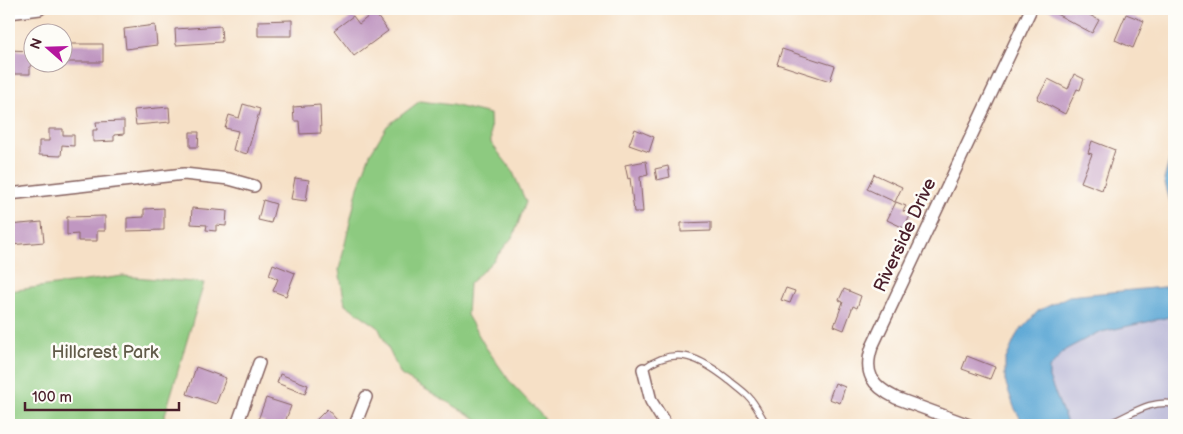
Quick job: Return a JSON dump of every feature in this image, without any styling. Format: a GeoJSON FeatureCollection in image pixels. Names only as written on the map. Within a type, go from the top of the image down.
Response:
{"type":"FeatureCollection","features":[{"type":"Feature","properties":{"kind":"street"},"geometry":{"type":"LineString","coordinates":[[13,11],[40,9]]}},
{"type":"Feature","properties":{"kind":"street","name":"Riverside Drive"},"geometry":{"type":"LineString","coordinates":[[969,425],[921,408],[885,392],[870,377],[868,357],[1031,9]]}},
{"type":"Feature","properties":{"kind":"street"},"geometry":{"type":"LineString","coordinates":[[9,194],[184,174],[229,179],[254,186]]}},
{"type":"Feature","properties":{"kind":"street"},"geometry":{"type":"LineString","coordinates":[[237,425],[259,363]]}},
{"type":"Feature","properties":{"kind":"street"},"geometry":{"type":"LineString","coordinates":[[643,369],[651,401],[666,425]]}},
{"type":"Feature","properties":{"kind":"street"},"geometry":{"type":"LineString","coordinates":[[355,425],[366,396]]}},
{"type":"Feature","properties":{"kind":"lane"},"geometry":{"type":"LineString","coordinates":[[643,369],[655,360],[668,356],[689,356],[718,372],[749,397],[765,425]]}},
{"type":"Feature","properties":{"kind":"lane"},"geometry":{"type":"LineString","coordinates":[[1101,425],[1116,421],[1145,406],[1158,403],[1174,404]]}},
{"type":"Feature","properties":{"kind":"lane"},"geometry":{"type":"LineString","coordinates":[[1116,421],[1129,425]]}},
{"type":"Feature","properties":{"kind":"shaded area"},"geometry":{"type":"Polygon","coordinates":[[[1174,316],[1174,425],[1068,425],[1049,379],[1049,369],[1065,350],[1097,333],[1174,316]]]}},
{"type":"Feature","properties":{"kind":"green space"},"geometry":{"type":"Polygon","coordinates":[[[420,101],[452,105],[490,114],[491,143],[512,170],[526,202],[514,235],[493,261],[469,284],[467,315],[485,346],[511,383],[544,418],[543,425],[487,425],[401,375],[378,327],[345,304],[339,270],[358,187],[370,154],[387,126],[420,101]]]}},
{"type":"Feature","properties":{"kind":"green space","name":"Hillcrest Park"},"geometry":{"type":"Polygon","coordinates":[[[123,276],[204,283],[162,425],[9,425],[9,291],[123,276]]]}},
{"type":"Feature","properties":{"kind":"water"},"geometry":{"type":"Polygon","coordinates":[[[1174,149],[1174,215],[1164,180],[1171,153],[1174,149]]]}},
{"type":"Feature","properties":{"kind":"water"},"geometry":{"type":"Polygon","coordinates":[[[1174,286],[1174,316],[1097,333],[1065,350],[1049,369],[1049,378],[1068,425],[1024,425],[1014,407],[1005,381],[1005,361],[1017,334],[1038,311],[1069,296],[1174,286]]]}},
{"type":"Feature","properties":{"kind":"building"},"geometry":{"type":"Polygon","coordinates":[[[1047,9],[1078,9],[1099,20],[1092,33],[1047,9]]]}},
{"type":"Feature","properties":{"kind":"building"},"geometry":{"type":"Polygon","coordinates":[[[374,12],[388,31],[354,56],[334,30],[353,16],[359,24],[374,12]]]}},
{"type":"Feature","properties":{"kind":"building"},"geometry":{"type":"Polygon","coordinates":[[[1126,14],[1144,21],[1133,48],[1115,40],[1126,14]]]}},
{"type":"Feature","properties":{"kind":"building"},"geometry":{"type":"Polygon","coordinates":[[[292,20],[292,36],[258,36],[258,21],[292,20]]]}},
{"type":"Feature","properties":{"kind":"building"},"geometry":{"type":"Polygon","coordinates":[[[155,25],[157,45],[126,49],[124,29],[155,25]]]}},
{"type":"Feature","properties":{"kind":"building"},"geometry":{"type":"Polygon","coordinates":[[[221,26],[222,42],[176,45],[175,29],[221,26]]]}},
{"type":"Feature","properties":{"kind":"building"},"geometry":{"type":"Polygon","coordinates":[[[72,44],[103,44],[103,62],[72,62],[72,44]]]}},
{"type":"Feature","properties":{"kind":"building"},"geometry":{"type":"Polygon","coordinates":[[[782,49],[835,66],[830,81],[777,64],[782,49]]]}},
{"type":"Feature","properties":{"kind":"building"},"geometry":{"type":"Polygon","coordinates":[[[9,50],[22,51],[22,72],[30,72],[30,74],[9,74],[9,50]]]}},
{"type":"Feature","properties":{"kind":"building"},"geometry":{"type":"Polygon","coordinates":[[[1074,74],[1084,79],[1080,90],[1077,89],[1065,114],[1037,99],[1048,79],[1068,89],[1074,74]]]}},
{"type":"Feature","properties":{"kind":"building"},"geometry":{"type":"Polygon","coordinates":[[[243,104],[260,109],[247,154],[233,150],[238,131],[225,128],[229,115],[239,118],[243,104]]]}},
{"type":"Feature","properties":{"kind":"building"},"geometry":{"type":"Polygon","coordinates":[[[320,105],[321,133],[300,134],[299,121],[294,121],[293,107],[320,105]]]}},
{"type":"Feature","properties":{"kind":"building"},"geometry":{"type":"Polygon","coordinates":[[[169,107],[170,122],[136,125],[134,110],[169,107]]]}},
{"type":"Feature","properties":{"kind":"building"},"geometry":{"type":"Polygon","coordinates":[[[124,121],[124,134],[114,135],[114,141],[93,142],[93,130],[97,130],[96,122],[124,121]]]}},
{"type":"Feature","properties":{"kind":"building"},"geometry":{"type":"Polygon","coordinates":[[[49,129],[63,129],[63,135],[74,135],[74,146],[62,145],[61,156],[39,155],[39,141],[49,141],[49,129]]]}},
{"type":"Feature","properties":{"kind":"building"},"geometry":{"type":"Polygon","coordinates":[[[635,129],[654,137],[649,152],[629,145],[635,129]]]}},
{"type":"Feature","properties":{"kind":"building"},"geometry":{"type":"Polygon","coordinates":[[[190,132],[199,132],[198,147],[190,147],[190,132]]]}},
{"type":"Feature","properties":{"kind":"building"},"geometry":{"type":"Polygon","coordinates":[[[1092,141],[1115,150],[1102,190],[1081,182],[1092,154],[1088,153],[1092,141]]]}},
{"type":"Feature","properties":{"kind":"building"},"geometry":{"type":"Polygon","coordinates":[[[646,161],[648,175],[640,177],[643,212],[634,212],[630,178],[628,179],[625,165],[646,161]]]}},
{"type":"Feature","properties":{"kind":"building"},"geometry":{"type":"Polygon","coordinates":[[[668,166],[670,177],[657,180],[655,169],[668,166]]]}},
{"type":"Feature","properties":{"kind":"building"},"geometry":{"type":"Polygon","coordinates":[[[874,174],[902,187],[895,202],[867,189],[874,174]]]}},
{"type":"Feature","properties":{"kind":"building"},"geometry":{"type":"Polygon","coordinates":[[[295,178],[309,180],[306,201],[291,199],[295,178]]]}},
{"type":"Feature","properties":{"kind":"building"},"geometry":{"type":"Polygon","coordinates":[[[263,200],[276,204],[271,223],[258,220],[263,200]]]}},
{"type":"Feature","properties":{"kind":"building"},"geometry":{"type":"Polygon","coordinates":[[[896,202],[906,206],[903,211],[911,214],[904,228],[887,220],[896,202]]]}},
{"type":"Feature","properties":{"kind":"building"},"geometry":{"type":"Polygon","coordinates":[[[164,208],[164,230],[127,231],[127,218],[144,217],[144,209],[164,208]]]}},
{"type":"Feature","properties":{"kind":"building"},"geometry":{"type":"Polygon","coordinates":[[[192,208],[227,211],[226,226],[216,225],[216,231],[206,230],[207,225],[191,224],[192,208]]]}},
{"type":"Feature","properties":{"kind":"building"},"geometry":{"type":"Polygon","coordinates":[[[105,216],[105,231],[97,231],[97,241],[78,241],[78,234],[67,235],[67,217],[105,216]]]}},
{"type":"Feature","properties":{"kind":"building"},"geometry":{"type":"Polygon","coordinates":[[[42,222],[44,242],[10,245],[9,225],[42,222]]]}},
{"type":"Feature","properties":{"kind":"building"},"geometry":{"type":"Polygon","coordinates":[[[711,222],[711,231],[681,232],[681,223],[711,222]]]}},
{"type":"Feature","properties":{"kind":"building"},"geometry":{"type":"Polygon","coordinates":[[[273,264],[295,273],[286,296],[273,291],[278,279],[269,275],[273,264]]]}},
{"type":"Feature","properties":{"kind":"building"},"geometry":{"type":"Polygon","coordinates":[[[786,288],[795,291],[790,303],[781,300],[786,288]]]}},
{"type":"Feature","properties":{"kind":"building"},"geometry":{"type":"Polygon","coordinates":[[[844,289],[861,296],[857,308],[853,306],[844,330],[834,326],[843,302],[839,300],[844,289]]]}},
{"type":"Feature","properties":{"kind":"building"},"geometry":{"type":"Polygon","coordinates":[[[967,356],[995,367],[990,379],[962,369],[967,356]]]}},
{"type":"Feature","properties":{"kind":"building"},"geometry":{"type":"Polygon","coordinates":[[[196,367],[226,378],[216,404],[187,394],[196,367]]]}},
{"type":"Feature","properties":{"kind":"building"},"geometry":{"type":"Polygon","coordinates":[[[280,374],[308,385],[305,394],[277,383],[280,374]]]}},
{"type":"Feature","properties":{"kind":"building"},"geometry":{"type":"Polygon","coordinates":[[[835,383],[845,387],[840,403],[829,399],[835,383]]]}},
{"type":"Feature","properties":{"kind":"building"},"geometry":{"type":"Polygon","coordinates":[[[266,398],[291,406],[284,425],[264,425],[265,422],[258,420],[266,398]]]}},
{"type":"Feature","properties":{"kind":"building"},"geometry":{"type":"Polygon","coordinates":[[[327,409],[337,420],[332,425],[311,425],[327,409]]]}}]}
